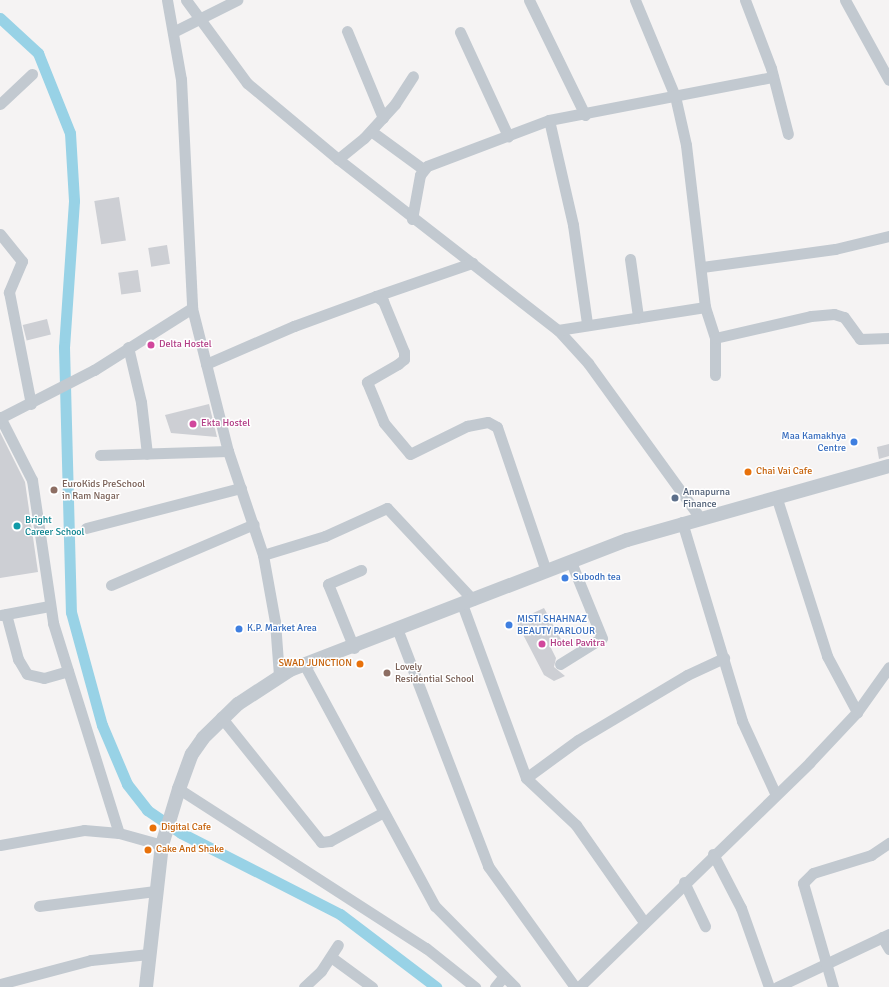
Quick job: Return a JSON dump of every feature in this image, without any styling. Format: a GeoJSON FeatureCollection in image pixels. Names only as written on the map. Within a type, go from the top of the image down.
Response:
{"type":"FeatureCollection","features":[{"type":"Feature","properties":{"kind":"street"},"geometry":{"type":"LineString","coordinates":[[167,0],[181,86],[192,308],[228,451],[254,524],[263,555],[275,622],[279,676]]}},
{"type":"Feature","properties":{"kind":"street"},"geometry":{"type":"LineString","coordinates":[[186,0],[198,19],[247,83],[412,219],[472,263],[558,330],[588,363],[700,518]]}},
{"type":"Feature","properties":{"kind":"street"},"geometry":{"type":"LineString","coordinates":[[173,32],[237,0]]}},
{"type":"Feature","properties":{"kind":"street"},"geometry":{"type":"LineString","coordinates":[[529,0],[585,115]]}},
{"type":"Feature","properties":{"kind":"street"},"geometry":{"type":"LineString","coordinates":[[635,0],[675,96],[686,145],[702,267],[705,307],[715,338],[715,375]]}},
{"type":"Feature","properties":{"kind":"street"},"geometry":{"type":"LineString","coordinates":[[745,0],[773,77],[788,134]]}},
{"type":"Feature","properties":{"kind":"street"},"geometry":{"type":"LineString","coordinates":[[845,0],[889,80]]}},
{"type":"Feature","properties":{"kind":"street"},"geometry":{"type":"LineString","coordinates":[[347,32],[383,118]]}},
{"type":"Feature","properties":{"kind":"street"},"geometry":{"type":"LineString","coordinates":[[460,32],[508,136]]}},
{"type":"Feature","properties":{"kind":"street"},"geometry":{"type":"LineString","coordinates":[[0,104],[32,74]]}},
{"type":"Feature","properties":{"kind":"street"},"geometry":{"type":"LineString","coordinates":[[338,159],[371,131],[383,118],[413,76]]}},
{"type":"Feature","properties":{"kind":"street"},"geometry":{"type":"LineString","coordinates":[[422,169],[549,120],[585,115],[773,77]]}},
{"type":"Feature","properties":{"kind":"street"},"geometry":{"type":"LineString","coordinates":[[549,120],[573,225],[587,323]]}},
{"type":"Feature","properties":{"kind":"street"},"geometry":{"type":"LineString","coordinates":[[371,131],[422,169]]}},
{"type":"Feature","properties":{"kind":"street"},"geometry":{"type":"LineString","coordinates":[[412,219],[422,169]]}},
{"type":"Feature","properties":{"kind":"street"},"geometry":{"type":"LineString","coordinates":[[0,234],[22,261],[8,292],[31,404]]}},
{"type":"Feature","properties":{"kind":"street"},"geometry":{"type":"LineString","coordinates":[[702,267],[835,249],[889,236]]}},
{"type":"Feature","properties":{"kind":"street"},"geometry":{"type":"LineString","coordinates":[[630,259],[638,317]]}},
{"type":"Feature","properties":{"kind":"street"},"geometry":{"type":"LineString","coordinates":[[206,364],[294,326],[472,263]]}},
{"type":"Feature","properties":{"kind":"street"},"geometry":{"type":"LineString","coordinates":[[376,296],[383,301],[404,352],[404,359],[398,364],[367,382],[384,422],[410,454],[468,426],[488,422],[497,427],[546,572]]}},
{"type":"Feature","properties":{"kind":"street"},"geometry":{"type":"LineString","coordinates":[[558,330],[587,323],[705,307]]}},
{"type":"Feature","properties":{"kind":"street"},"geometry":{"type":"LineString","coordinates":[[119,833],[49,606],[36,495],[24,459],[0,418],[31,404],[58,389],[192,308]]}},
{"type":"Feature","properties":{"kind":"street"},"geometry":{"type":"LineString","coordinates":[[715,338],[834,314],[844,317],[860,339],[889,338]]}},
{"type":"Feature","properties":{"kind":"street"},"geometry":{"type":"LineString","coordinates":[[128,347],[141,402],[147,454]]}},
{"type":"Feature","properties":{"kind":"street"},"geometry":{"type":"LineString","coordinates":[[100,455],[228,451]]}},
{"type":"Feature","properties":{"kind":"street"},"geometry":{"type":"LineString","coordinates":[[146,987],[155,892],[162,845],[192,754],[221,717],[279,676],[398,631],[467,602],[571,562],[682,522],[777,499],[889,466]]}},
{"type":"Feature","properties":{"kind":"street"},"geometry":{"type":"LineString","coordinates":[[86,528],[241,488]]}},
{"type":"Feature","properties":{"kind":"street"},"geometry":{"type":"LineString","coordinates":[[777,499],[826,656],[857,712]]}},
{"type":"Feature","properties":{"kind":"street"},"geometry":{"type":"LineString","coordinates":[[263,555],[325,536],[387,508],[467,602],[526,778],[576,825],[644,922]]}},
{"type":"Feature","properties":{"kind":"street"},"geometry":{"type":"LineString","coordinates":[[682,522],[742,721],[775,793]]}},
{"type":"Feature","properties":{"kind":"street"},"geometry":{"type":"LineString","coordinates":[[111,585],[254,524]]}},
{"type":"Feature","properties":{"kind":"street"},"geometry":{"type":"LineString","coordinates":[[560,664],[602,638],[571,562]]}},
{"type":"Feature","properties":{"kind":"street"},"geometry":{"type":"LineString","coordinates":[[354,648],[328,584],[361,570]]}},
{"type":"Feature","properties":{"kind":"street"},"geometry":{"type":"LineString","coordinates":[[49,606],[3,614],[18,659],[27,674],[44,678],[68,671]]}},
{"type":"Feature","properties":{"kind":"street"},"geometry":{"type":"LineString","coordinates":[[398,631],[488,866],[575,987]]}},
{"type":"Feature","properties":{"kind":"street"},"geometry":{"type":"LineString","coordinates":[[526,778],[578,740],[687,675],[724,658]]}},
{"type":"Feature","properties":{"kind":"street"},"geometry":{"type":"LineString","coordinates":[[305,666],[382,813],[440,914],[515,987]]}},
{"type":"Feature","properties":{"kind":"street"},"geometry":{"type":"LineString","coordinates":[[580,987],[684,882],[857,712],[889,667]]}},
{"type":"Feature","properties":{"kind":"street"},"geometry":{"type":"LineString","coordinates":[[221,717],[320,842],[330,841],[382,813]]}},
{"type":"Feature","properties":{"kind":"street"},"geometry":{"type":"LineString","coordinates":[[180,789],[426,948],[475,987]]}},
{"type":"Feature","properties":{"kind":"street"},"geometry":{"type":"LineString","coordinates":[[0,845],[84,830],[119,833],[162,845]]}},
{"type":"Feature","properties":{"kind":"street"},"geometry":{"type":"LineString","coordinates":[[833,987],[828,965],[803,883],[813,873],[871,855],[889,843]]}},
{"type":"Feature","properties":{"kind":"street"},"geometry":{"type":"LineString","coordinates":[[713,854],[741,908],[769,987]]}},
{"type":"Feature","properties":{"kind":"street"},"geometry":{"type":"LineString","coordinates":[[684,882],[705,926]]}},
{"type":"Feature","properties":{"kind":"street"},"geometry":{"type":"LineString","coordinates":[[39,906],[155,892]]}},
{"type":"Feature","properties":{"kind":"street"},"geometry":{"type":"LineString","coordinates":[[777,987],[828,965],[886,935],[889,949]]}},
{"type":"Feature","properties":{"kind":"street"},"geometry":{"type":"LineString","coordinates":[[304,987],[330,957],[338,945]]}},
{"type":"Feature","properties":{"kind":"street"},"geometry":{"type":"LineString","coordinates":[[0,984],[91,960],[149,954]]}},
{"type":"Feature","properties":{"kind":"street"},"geometry":{"type":"LineString","coordinates":[[330,957],[372,987]]}},
{"type":"Feature","properties":{"kind":"street"},"geometry":{"type":"LineString","coordinates":[[495,987],[504,976]]}},
{"type":"Feature","properties":{"kind":"building"},"geometry":{"type":"Polygon","coordinates":[[[119,197],[126,240],[101,244],[94,201],[119,197]]]}},
{"type":"Feature","properties":{"kind":"building"},"geometry":{"type":"Polygon","coordinates":[[[167,245],[170,264],[151,267],[148,248],[167,245]]]}},
{"type":"Feature","properties":{"kind":"building"},"geometry":{"type":"Polygon","coordinates":[[[138,270],[141,292],[121,295],[118,273],[138,270]]]}},
{"type":"Feature","properties":{"kind":"building"},"geometry":{"type":"Polygon","coordinates":[[[47,319],[51,335],[27,341],[23,325],[47,319]]]}},
{"type":"Feature","properties":{"kind":"building","name":"Ekta Hostel"},"geometry":{"type":"Polygon","coordinates":[[[209,404],[217,437],[171,433],[165,415],[209,404]]]}},
{"type":"Feature","properties":{"kind":"building","name":"Bright Career School"},"geometry":{"type":"Polygon","coordinates":[[[0,432],[25,482],[38,572],[0,578],[0,432]]]}},
{"type":"Feature","properties":{"kind":"building"},"geometry":{"type":"Polygon","coordinates":[[[889,444],[889,456],[879,459],[877,447],[889,444]]]}},
{"type":"Feature","properties":{"kind":"building","name":"Hotel Pavitra"},"geometry":{"type":"Polygon","coordinates":[[[544,608],[563,643],[550,646],[556,658],[554,667],[565,676],[554,681],[544,675],[516,621],[544,608]]]}},
{"type":"Feature","properties":{"kind":"waterway"},"geometry":{"type":"LineString","coordinates":[[0,18],[38,53],[70,133],[74,201],[64,347],[71,612],[102,725],[127,784],[147,810],[181,833],[340,914],[436,987]]}},
{"type":"Feature","properties":{"kind":"place","name":"Delta Hostel"},"geometry":{"type":"Point","coordinates":[151,345]}},
{"type":"Feature","properties":{"kind":"place","name":"Ekta Hostel"},"geometry":{"type":"Point","coordinates":[193,424]}},
{"type":"Feature","properties":{"kind":"place","name":"Maa Kamakhya Centre"},"geometry":{"type":"Point","coordinates":[854,442]}},
{"type":"Feature","properties":{"kind":"place","name":"Chai Vai Cafe"},"geometry":{"type":"Point","coordinates":[748,472]}},
{"type":"Feature","properties":{"kind":"place","name":"EuroKids PreSchool in Ram Nagar"},"geometry":{"type":"Point","coordinates":[54,490]}},
{"type":"Feature","properties":{"kind":"place","name":"Annapurna Finance"},"geometry":{"type":"Point","coordinates":[675,498]}},
{"type":"Feature","properties":{"kind":"place","name":"Bright Career School"},"geometry":{"type":"Point","coordinates":[17,526]}},
{"type":"Feature","properties":{"kind":"place","name":"Subodh tea"},"geometry":{"type":"Point","coordinates":[565,578]}},
{"type":"Feature","properties":{"kind":"place","name":"MISTI SHAHNAZ BEAUTY PARLOUR"},"geometry":{"type":"Point","coordinates":[509,625]}},
{"type":"Feature","properties":{"kind":"place","name":"K.P. Market Area"},"geometry":{"type":"Point","coordinates":[239,629]}},
{"type":"Feature","properties":{"kind":"place","name":"Hotel Pavitra"},"geometry":{"type":"Point","coordinates":[542,644]}},
{"type":"Feature","properties":{"kind":"place","name":"SWAD JUNCTION"},"geometry":{"type":"Point","coordinates":[360,664]}},
{"type":"Feature","properties":{"kind":"place","name":"Lovely Residential School"},"geometry":{"type":"Point","coordinates":[387,673]}},
{"type":"Feature","properties":{"kind":"place","name":"Digital Cafe"},"geometry":{"type":"Point","coordinates":[153,828]}},
{"type":"Feature","properties":{"kind":"place","name":"Cake And Shake"},"geometry":{"type":"Point","coordinates":[148,850]}}]}
